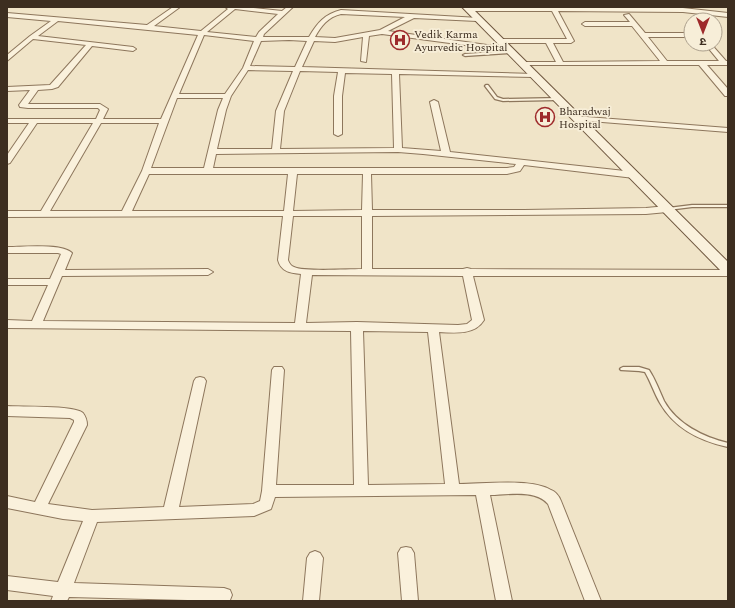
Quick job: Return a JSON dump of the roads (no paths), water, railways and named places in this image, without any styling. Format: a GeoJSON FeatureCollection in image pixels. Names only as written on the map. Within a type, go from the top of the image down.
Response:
{"type":"FeatureCollection","features":[{"type":"Feature","properties":{"kind":"main road"},"geometry":{"type":"LineString","coordinates":[[467,8],[634,175],[728,272]]}},
{"type":"Feature","properties":{"kind":"street"},"geometry":{"type":"LineString","coordinates":[[148,27],[177,7]]}},
{"type":"Feature","properties":{"kind":"street"},"geometry":{"type":"LineString","coordinates":[[126,213],[146,171],[164,121],[176,96],[201,34],[231,7],[283,13]]}},
{"type":"Feature","properties":{"kind":"street"},"geometry":{"type":"LineString","coordinates":[[208,171],[214,152],[222,110],[227,96],[246,68],[258,39],[263,31],[290,7]]}},
{"type":"Feature","properties":{"kind":"street"},"geometry":{"type":"LineString","coordinates":[[467,8],[626,11],[694,10],[728,15]]}},
{"type":"Feature","properties":{"kind":"street"},"geometry":{"type":"LineString","coordinates":[[500,41],[569,42],[571,40],[554,9]]}},
{"type":"Feature","properties":{"kind":"street"},"geometry":{"type":"LineString","coordinates":[[626,11],[634,24],[665,63]]}},
{"type":"Feature","properties":{"kind":"street"},"geometry":{"type":"LineString","coordinates":[[276,151],[280,112],[288,90],[298,70],[310,39],[316,30],[332,14],[336,12],[477,19]]}},
{"type":"Feature","properties":{"kind":"street"},"geometry":{"type":"LineString","coordinates":[[7,14],[258,39],[335,40],[382,32],[412,16]]}},
{"type":"Feature","properties":{"kind":"street"},"geometry":{"type":"LineString","coordinates":[[7,59],[32,37],[57,19]]}},
{"type":"Feature","properties":{"kind":"street"},"geometry":{"type":"LineString","coordinates":[[585,24],[634,24]]}},
{"type":"Feature","properties":{"kind":"street"},"geometry":{"type":"LineString","coordinates":[[382,32],[509,51]]}},
{"type":"Feature","properties":{"kind":"street"},"geometry":{"type":"LineString","coordinates":[[364,62],[366,35]]}},
{"type":"Feature","properties":{"kind":"street"},"geometry":{"type":"LineString","coordinates":[[643,35],[683,35]]}},
{"type":"Feature","properties":{"kind":"street"},"geometry":{"type":"LineString","coordinates":[[32,37],[133,49]]}},
{"type":"Feature","properties":{"kind":"street"},"geometry":{"type":"LineString","coordinates":[[549,42],[561,64]]}},
{"type":"Feature","properties":{"kind":"street"},"geometry":{"type":"LineString","coordinates":[[7,89],[47,89],[55,85],[91,43]]}},
{"type":"Feature","properties":{"kind":"street"},"geometry":{"type":"LineString","coordinates":[[716,52],[726,63]]}},
{"type":"Feature","properties":{"kind":"street"},"geometry":{"type":"LineString","coordinates":[[701,63],[728,94]]}},
{"type":"Feature","properties":{"kind":"street"},"geometry":{"type":"LineString","coordinates":[[522,64],[726,63]]}},
{"type":"Feature","properties":{"kind":"street"},"geometry":{"type":"LineString","coordinates":[[246,68],[533,75]]}},
{"type":"Feature","properties":{"kind":"street"},"geometry":{"type":"LineString","coordinates":[[338,134],[338,96],[342,71]]}},
{"type":"Feature","properties":{"kind":"street"},"geometry":{"type":"LineString","coordinates":[[395,72],[398,150]]}},
{"type":"Feature","properties":{"kind":"street"},"geometry":{"type":"LineString","coordinates":[[34,89],[22,105],[100,106],[104,108],[99,120],[44,214]]}},
{"type":"Feature","properties":{"kind":"street"},"geometry":{"type":"LineString","coordinates":[[176,96],[227,96]]}},
{"type":"Feature","properties":{"kind":"street"},"geometry":{"type":"LineString","coordinates":[[434,102],[446,153]]}},
{"type":"Feature","properties":{"kind":"street"},"geometry":{"type":"LineString","coordinates":[[577,118],[728,130]]}},
{"type":"Feature","properties":{"kind":"street"},"geometry":{"type":"LineString","coordinates":[[7,121],[164,121]]}},
{"type":"Feature","properties":{"kind":"street"},"geometry":{"type":"LineString","coordinates":[[7,161],[35,121]]}},
{"type":"Feature","properties":{"kind":"street"},"geometry":{"type":"LineString","coordinates":[[214,152],[398,150],[446,153],[634,175]]}},
{"type":"Feature","properties":{"kind":"street"},"geometry":{"type":"LineString","coordinates":[[146,171],[507,171],[517,168],[522,163]]}},
{"type":"Feature","properties":{"kind":"street"},"geometry":{"type":"LineString","coordinates":[[293,171],[283,260],[284,264],[291,270],[307,272],[728,272]]}},
{"type":"Feature","properties":{"kind":"street"},"geometry":{"type":"LineString","coordinates":[[367,171],[367,272]]}},
{"type":"Feature","properties":{"kind":"street"},"geometry":{"type":"LineString","coordinates":[[7,214],[532,213],[646,211],[667,209]]}},
{"type":"Feature","properties":{"kind":"street"},"geometry":{"type":"LineString","coordinates":[[7,250],[64,251],[67,253],[67,256],[36,324]]}},
{"type":"Feature","properties":{"kind":"street"},"geometry":{"type":"LineString","coordinates":[[7,324],[467,328],[474,327],[478,320],[467,271]]}},
{"type":"Feature","properties":{"kind":"street"},"geometry":{"type":"LineString","coordinates":[[7,282],[57,278],[208,272]]}},
{"type":"Feature","properties":{"kind":"street"},"geometry":{"type":"LineString","coordinates":[[300,326],[307,272]]}},
{"type":"Feature","properties":{"kind":"street"},"geometry":{"type":"LineString","coordinates":[[357,326],[361,491]]}},
{"type":"Feature","properties":{"kind":"street"},"geometry":{"type":"LineString","coordinates":[[433,328],[453,490]]}},
{"type":"Feature","properties":{"kind":"street"},"geometry":{"type":"LineString","coordinates":[[7,502],[80,516],[170,514],[260,509],[266,505],[269,491],[278,370]]}},
{"type":"Feature","properties":{"kind":"street"},"geometry":{"type":"LineString","coordinates":[[170,514],[200,381]]}},
{"type":"Feature","properties":{"kind":"street"},"geometry":{"type":"LineString","coordinates":[[7,411],[71,413],[81,419],[80,425],[39,508]]}},
{"type":"Feature","properties":{"kind":"street"},"geometry":{"type":"LineString","coordinates":[[269,491],[482,489],[540,490],[549,494],[554,501],[593,601]]}},
{"type":"Feature","properties":{"kind":"street"},"geometry":{"type":"LineString","coordinates":[[482,489],[504,601]]}},
{"type":"Feature","properties":{"kind":"street"},"geometry":{"type":"LineString","coordinates":[[62,596],[92,516]]}},
{"type":"Feature","properties":{"kind":"street"},"geometry":{"type":"LineString","coordinates":[[406,553],[410,601]]}},
{"type":"Feature","properties":{"kind":"street"},"geometry":{"type":"LineString","coordinates":[[311,601],[315,558]]}},
{"type":"Feature","properties":{"kind":"street"},"geometry":{"type":"LineString","coordinates":[[7,583],[62,596],[224,595]]}},
{"type":"Feature","properties":{"kind":"lane"},"geometry":{"type":"LineString","coordinates":[[465,55],[509,51]]}},
{"type":"Feature","properties":{"kind":"lane"},"geometry":{"type":"LineString","coordinates":[[487,86],[496,98],[503,100],[558,99]]}},
{"type":"Feature","properties":{"kind":"lane"},"geometry":{"type":"LineString","coordinates":[[667,209],[692,206],[728,206]]}},
{"type":"Feature","properties":{"kind":"lane"},"geometry":{"type":"LineString","coordinates":[[624,369],[639,369],[647,372],[670,415],[683,426],[700,436],[728,445]]}},
{"type":"Feature","properties":{"kind":"place","name":"Vedik Karma Ayurvedic Hospital"},"geometry":{"type":"Point","coordinates":[400,40]}},
{"type":"Feature","properties":{"kind":"place","name":"Bharadwaj Hospital"},"geometry":{"type":"Point","coordinates":[545,117]}}]}
